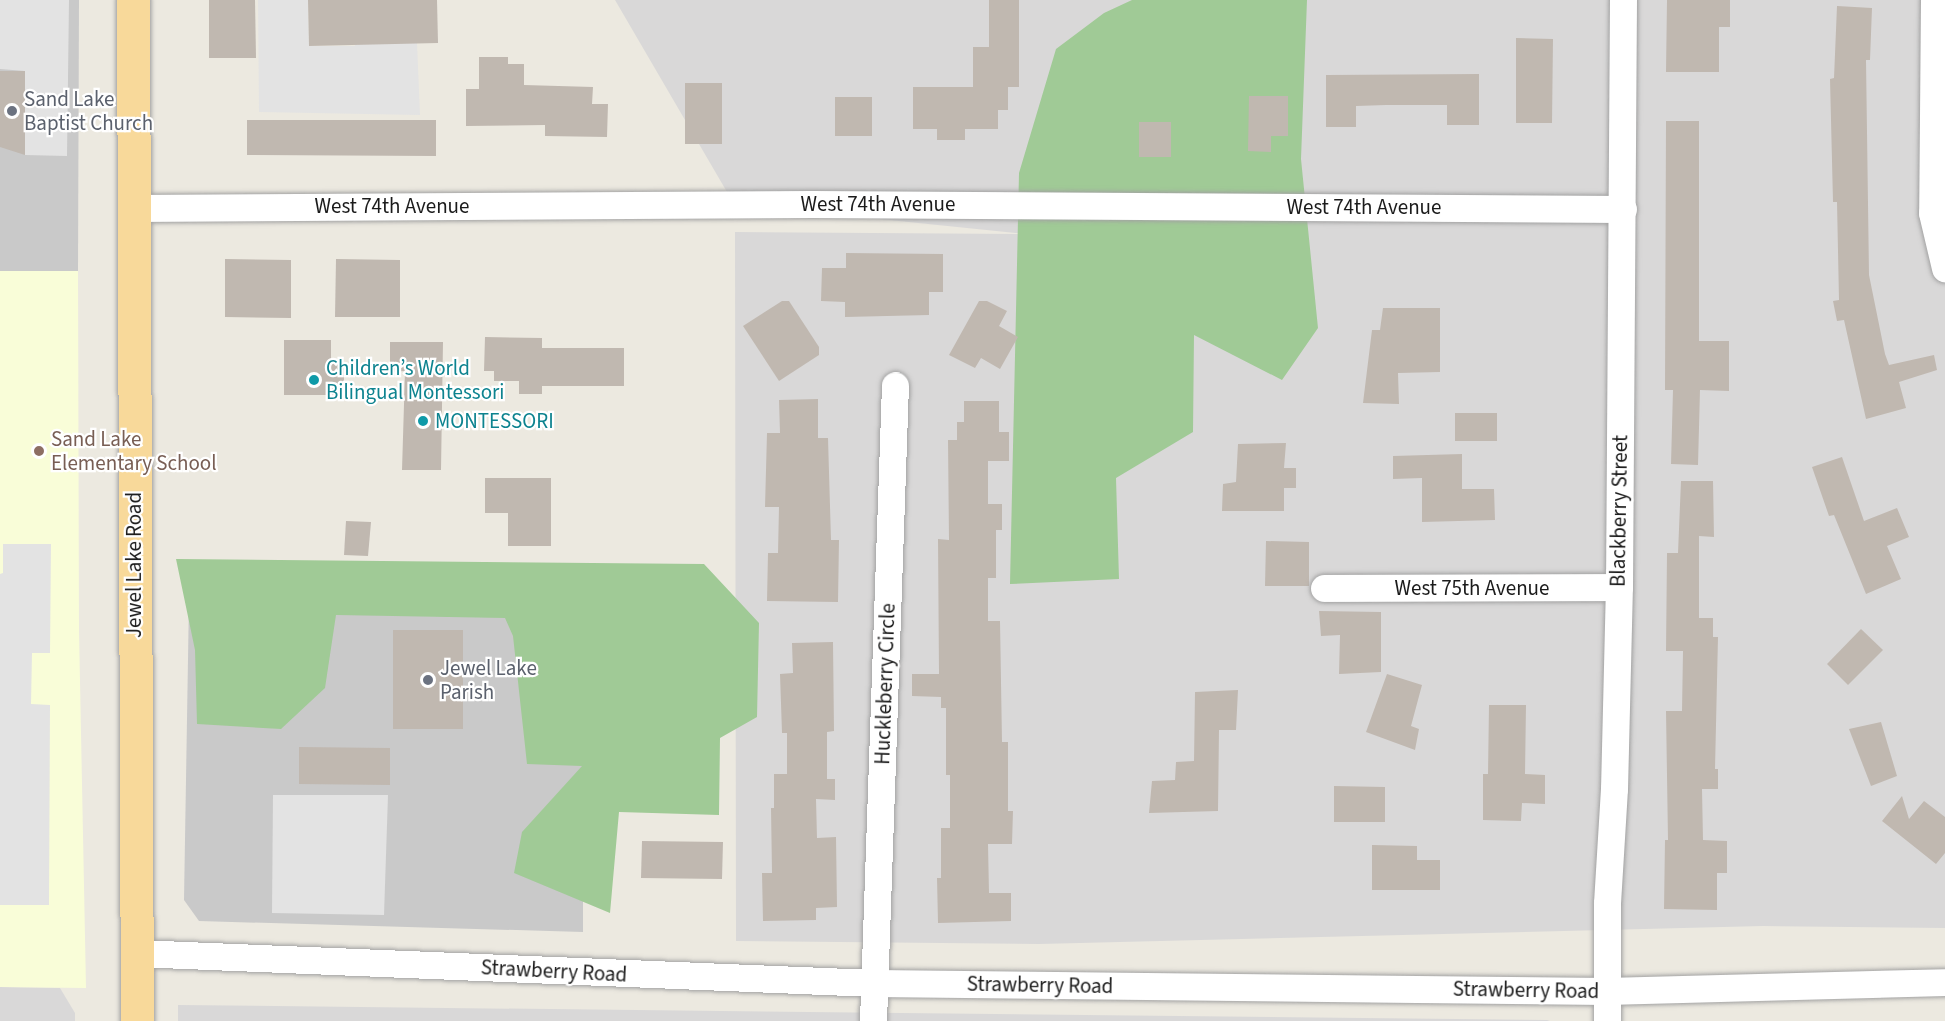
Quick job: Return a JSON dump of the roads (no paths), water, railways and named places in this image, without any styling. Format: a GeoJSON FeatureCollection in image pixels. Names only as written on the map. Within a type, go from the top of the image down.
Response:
{"type":"FeatureCollection","features":[{"type":"Feature","properties":{"kind":"main road","name":"Jewel Lake Road"},"geometry":{"type":"LineString","coordinates":[[133,0],[132,208],[137,1021]]}},
{"type":"Feature","properties":{"kind":"street","name":"Blackberry Street"},"geometry":{"type":"LineString","coordinates":[[1607,1021],[1607,903],[1614,789],[1619,587],[1623,0]]}},
{"type":"Feature","properties":{"kind":"street"},"geometry":{"type":"LineString","coordinates":[[1934,0],[1932,213],[1945,268]]}},
{"type":"Feature","properties":{"kind":"street","name":"West 74th Avenue"},"geometry":{"type":"LineString","coordinates":[[132,208],[824,204],[1623,208]]}},
{"type":"Feature","properties":{"kind":"street","name":"Huckleberry Circle"},"geometry":{"type":"LineString","coordinates":[[873,1021],[895,385]]}},
{"type":"Feature","properties":{"kind":"street","name":"West 75th Avenue"},"geometry":{"type":"LineString","coordinates":[[1324,588],[1619,587]]}},
{"type":"Feature","properties":{"kind":"street","name":"Strawberry Road"},"geometry":{"type":"LineString","coordinates":[[136,953],[874,983],[1606,991],[1945,982]]}},
{"type":"Feature","properties":{"kind":"place","name":"Sand Lake Baptist Church"},"geometry":{"type":"Point","coordinates":[12,111]}},
{"type":"Feature","properties":{"kind":"place","name":"Children’s World Bilingual Montessori"},"geometry":{"type":"Point","coordinates":[314,380]}},
{"type":"Feature","properties":{"kind":"place","name":"MONTESSORI"},"geometry":{"type":"Point","coordinates":[423,421]}},
{"type":"Feature","properties":{"kind":"place","name":"Sand Lake Elementary School"},"geometry":{"type":"Point","coordinates":[39,451]}},
{"type":"Feature","properties":{"kind":"place","name":"Jewel Lake Parish"},"geometry":{"type":"Point","coordinates":[428,680]}}]}
